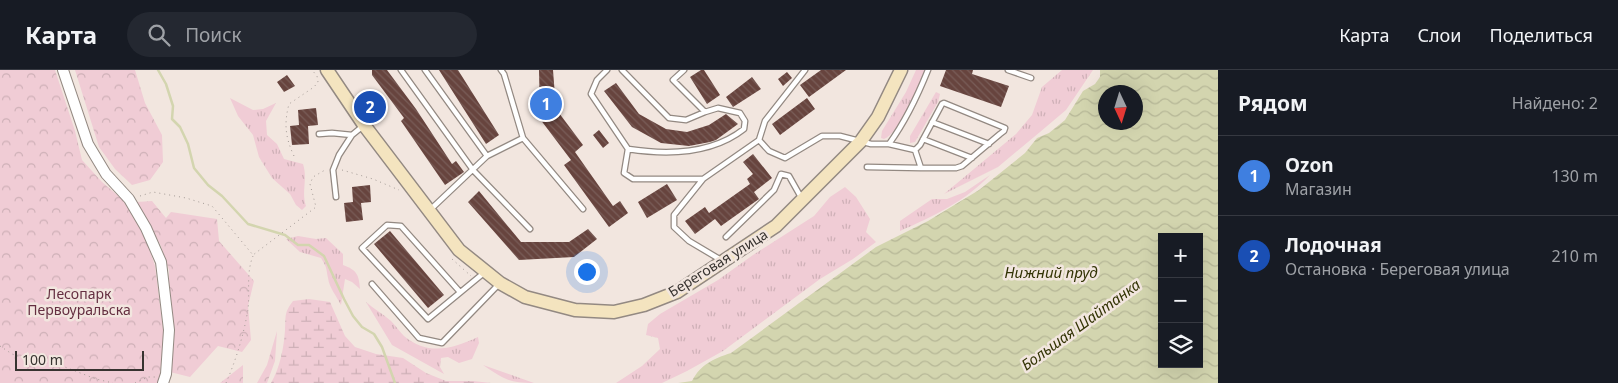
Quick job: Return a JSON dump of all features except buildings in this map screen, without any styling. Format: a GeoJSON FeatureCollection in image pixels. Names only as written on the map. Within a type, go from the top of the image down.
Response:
{"type":"FeatureCollection","features":[{"type":"Feature","properties":{"kind":"main road","name":"Береговая улица"},"geometry":{"type":"LineString","coordinates":[[327,70],[364,126],[459,250],[500,283],[524,298],[575,310],[614,312],[644,305],[677,292],[776,226],[860,142],[878,117],[901,70]]}},
{"type":"Feature","properties":{"kind":"street"},"geometry":{"type":"LineString","coordinates":[[63,70],[88,144],[106,174],[129,199],[146,228],[162,262],[168,330],[166,374],[163,383]]}},
{"type":"Feature","properties":{"kind":"lane"},"geometry":{"type":"LineString","coordinates":[[401,70],[473,170],[530,229]]}},
{"type":"Feature","properties":{"kind":"lane"},"geometry":{"type":"LineString","coordinates":[[425,70],[487,156]]}},
{"type":"Feature","properties":{"kind":"lane"},"geometry":{"type":"LineString","coordinates":[[501,70],[504,74],[523,138],[583,209]]}},
{"type":"Feature","properties":{"kind":"lane"},"geometry":{"type":"LineString","coordinates":[[607,70],[597,80],[591,94],[628,149],[624,173],[633,179],[703,179]]}},
{"type":"Feature","properties":{"kind":"lane"},"geometry":{"type":"LineString","coordinates":[[622,70],[670,118],[686,120],[718,108],[740,113],[745,121],[744,129],[735,136],[720,143],[683,153],[628,149]]}},
{"type":"Feature","properties":{"kind":"lane"},"geometry":{"type":"LineString","coordinates":[[684,70],[673,80],[705,112]]}},
{"type":"Feature","properties":{"kind":"lane"},"geometry":{"type":"LineString","coordinates":[[724,262],[690,241],[674,227],[674,215],[703,179],[759,140],[764,121],[805,70]]}},
{"type":"Feature","properties":{"kind":"lane"},"geometry":{"type":"LineString","coordinates":[[889,144],[896,135],[928,70]]}},
{"type":"Feature","properties":{"kind":"lane"},"geometry":{"type":"LineString","coordinates":[[1008,70],[1031,78]]}},
{"type":"Feature","properties":{"kind":"lane"},"geometry":{"type":"LineString","coordinates":[[867,167],[956,168],[972,158],[1004,131],[1005,128],[944,103],[915,150]]}},
{"type":"Feature","properties":{"kind":"lane"},"geometry":{"type":"LineString","coordinates":[[932,122],[989,144]]}},
{"type":"Feature","properties":{"kind":"lane"},"geometry":{"type":"LineString","coordinates":[[336,197],[334,170],[340,155],[352,135],[364,126]]}},
{"type":"Feature","properties":{"kind":"lane"},"geometry":{"type":"LineString","coordinates":[[319,134],[352,135]]}},
{"type":"Feature","properties":{"kind":"lane"},"geometry":{"type":"LineString","coordinates":[[759,140],[769,151],[786,158],[822,136],[840,136],[860,142],[889,144],[915,150]]}},
{"type":"Feature","properties":{"kind":"lane"},"geometry":{"type":"LineString","coordinates":[[429,211],[487,156],[523,138]]}},
{"type":"Feature","properties":{"kind":"lane"},"geometry":{"type":"LineString","coordinates":[[923,139],[972,158]]}},
{"type":"Feature","properties":{"kind":"lane"},"geometry":{"type":"LineString","coordinates":[[915,150],[921,168]]}},
{"type":"Feature","properties":{"kind":"lane"},"geometry":{"type":"LineString","coordinates":[[726,237],[774,190],[782,174],[789,176],[803,200]]}},
{"type":"Feature","properties":{"kind":"lane"},"geometry":{"type":"LineString","coordinates":[[460,292],[401,226],[387,225],[362,248],[428,318],[486,271]]}},
{"type":"Feature","properties":{"kind":"lane"},"geometry":{"type":"LineString","coordinates":[[372,284],[419,338],[442,343],[500,283]]}},
{"type":"Feature","properties":{"kind":"path"},"geometry":{"type":"LineString","coordinates":[[294,156],[287,142],[285,119],[289,104],[314,87],[318,82],[317,76],[312,70]]}},
{"type":"Feature","properties":{"kind":"path"},"geometry":{"type":"LineString","coordinates":[[226,383],[233,368],[248,308],[248,268],[253,255],[316,207],[310,184],[313,177],[325,170],[334,170],[356,174],[401,191]]}},
{"type":"Feature","properties":{"kind":"path"},"geometry":{"type":"LineString","coordinates":[[129,199],[153,192],[186,198],[212,206],[253,255]]}},
{"type":"Feature","properties":{"kind":"path"},"geometry":{"type":"LineString","coordinates":[[0,346],[12,354],[35,362],[57,364],[96,379],[113,383]]}},
{"type":"Feature","properties":{"kind":"green space","name":"Лесопарк Первоуральска"},"geometry":{"type":"Polygon","coordinates":[[[0,70],[55,70],[75,131],[82,160],[102,182],[123,200],[145,236],[155,266],[164,337],[159,383],[0,383],[0,70]]]}},
{"type":"Feature","properties":{"kind":"green space"},"geometry":{"type":"Polygon","coordinates":[[[75,70],[135,70],[145,103],[162,135],[163,162],[150,180],[132,185],[115,169],[99,147],[75,70]]]}},
{"type":"Feature","properties":{"kind":"green space"},"geometry":{"type":"Polygon","coordinates":[[[916,70],[925,70],[908,108],[890,135],[884,139],[881,138],[882,131],[906,92],[916,70]]]}},
{"type":"Feature","properties":{"kind":"green space"},"geometry":{"type":"Polygon","coordinates":[[[1062,70],[1093,70],[1066,110],[998,167],[944,194],[1016,134],[1032,115],[1042,87],[1062,70]]]}},
{"type":"Feature","properties":{"kind":"green space"},"geometry":{"type":"Polygon","coordinates":[[[936,92],[940,94],[938,102],[915,142],[910,143],[910,136],[936,92]]]}},
{"type":"Feature","properties":{"kind":"green space"},"geometry":{"type":"Polygon","coordinates":[[[230,98],[253,110],[263,109],[276,103],[266,121],[267,135],[277,144],[284,159],[303,164],[306,206],[302,210],[296,205],[290,194],[272,178],[259,157],[253,135],[238,116],[230,98]]]}},
{"type":"Feature","properties":{"kind":"green space"},"geometry":{"type":"Polygon","coordinates":[[[990,175],[959,200],[936,214],[900,231],[900,221],[932,199],[947,199],[965,192],[990,175]]]}},
{"type":"Feature","properties":{"kind":"green space"},"geometry":{"type":"Polygon","coordinates":[[[845,187],[856,197],[870,219],[866,232],[876,242],[853,259],[820,279],[723,351],[687,371],[662,383],[616,383],[642,366],[660,349],[658,338],[646,335],[648,324],[660,314],[718,280],[814,216],[830,197],[845,187]]]}},
{"type":"Feature","properties":{"kind":"green space"},"geometry":{"type":"Polygon","coordinates":[[[152,201],[166,218],[171,212],[217,219],[219,241],[254,281],[248,306],[251,340],[242,352],[218,346],[190,377],[170,372],[169,270],[161,246],[137,202],[152,201]]]}},
{"type":"Feature","properties":{"kind":"green space"},"geometry":{"type":"Polygon","coordinates":[[[298,236],[316,239],[326,238],[343,254],[343,265],[356,274],[360,289],[345,279],[341,305],[330,285],[326,268],[321,258],[300,252],[286,239],[298,236]]]}},
{"type":"Feature","properties":{"kind":"green space"},"geometry":{"type":"Polygon","coordinates":[[[309,299],[330,302],[345,336],[355,347],[376,354],[403,358],[426,373],[446,381],[491,383],[271,383],[281,357],[288,308],[293,301],[309,299]]]}},
{"type":"Feature","properties":{"kind":"green space"},"geometry":{"type":"Polygon","coordinates":[[[366,302],[391,321],[404,336],[422,346],[431,348],[449,347],[478,337],[479,343],[472,359],[459,363],[448,357],[441,358],[440,367],[444,374],[392,345],[366,302]]]}},
{"type":"Feature","properties":{"kind":"green space"},"geometry":{"type":"Polygon","coordinates":[[[277,331],[275,361],[267,383],[257,383],[267,365],[277,331]]]}},
{"type":"Feature","properties":{"kind":"green space"},"geometry":{"type":"Polygon","coordinates":[[[243,365],[243,383],[220,383],[243,365]]]}},
{"type":"Feature","properties":{"kind":"green space"},"geometry":{"type":"Polygon","coordinates":[[[483,365],[534,383],[507,379],[483,365]]]}},
{"type":"Feature","properties":{"kind":"water","name":"Нижний пруд"},"geometry":{"type":"Polygon","coordinates":[[[1100,70],[1218,70],[1218,383],[678,383],[692,381],[699,370],[708,363],[731,353],[876,247],[928,221],[979,190],[1025,153],[1037,138],[1049,133],[1065,120],[1083,91],[1095,84],[1100,77],[1100,70]]]}},
{"type":"Feature","properties":{"kind":"waterway"},"geometry":{"type":"LineString","coordinates":[[158,70],[166,84],[173,106],[172,119],[180,127],[188,144],[194,168],[208,185],[222,196],[248,224],[285,235],[298,245],[309,245],[324,256],[353,316],[362,327],[374,334],[382,347],[395,383]]}},
{"type":"Feature","properties":{"kind":"place","name":"Ozon"},"geometry":{"type":"Point","coordinates":[546,104]}},
{"type":"Feature","properties":{"kind":"place","name":"Лодочная"},"geometry":{"type":"Point","coordinates":[370,107]}},
{"type":"Feature","properties":{"kind":"water label","name":"Большая Шайтанка"},"geometry":{"type":"Point","coordinates":[1081,325]}}]}
